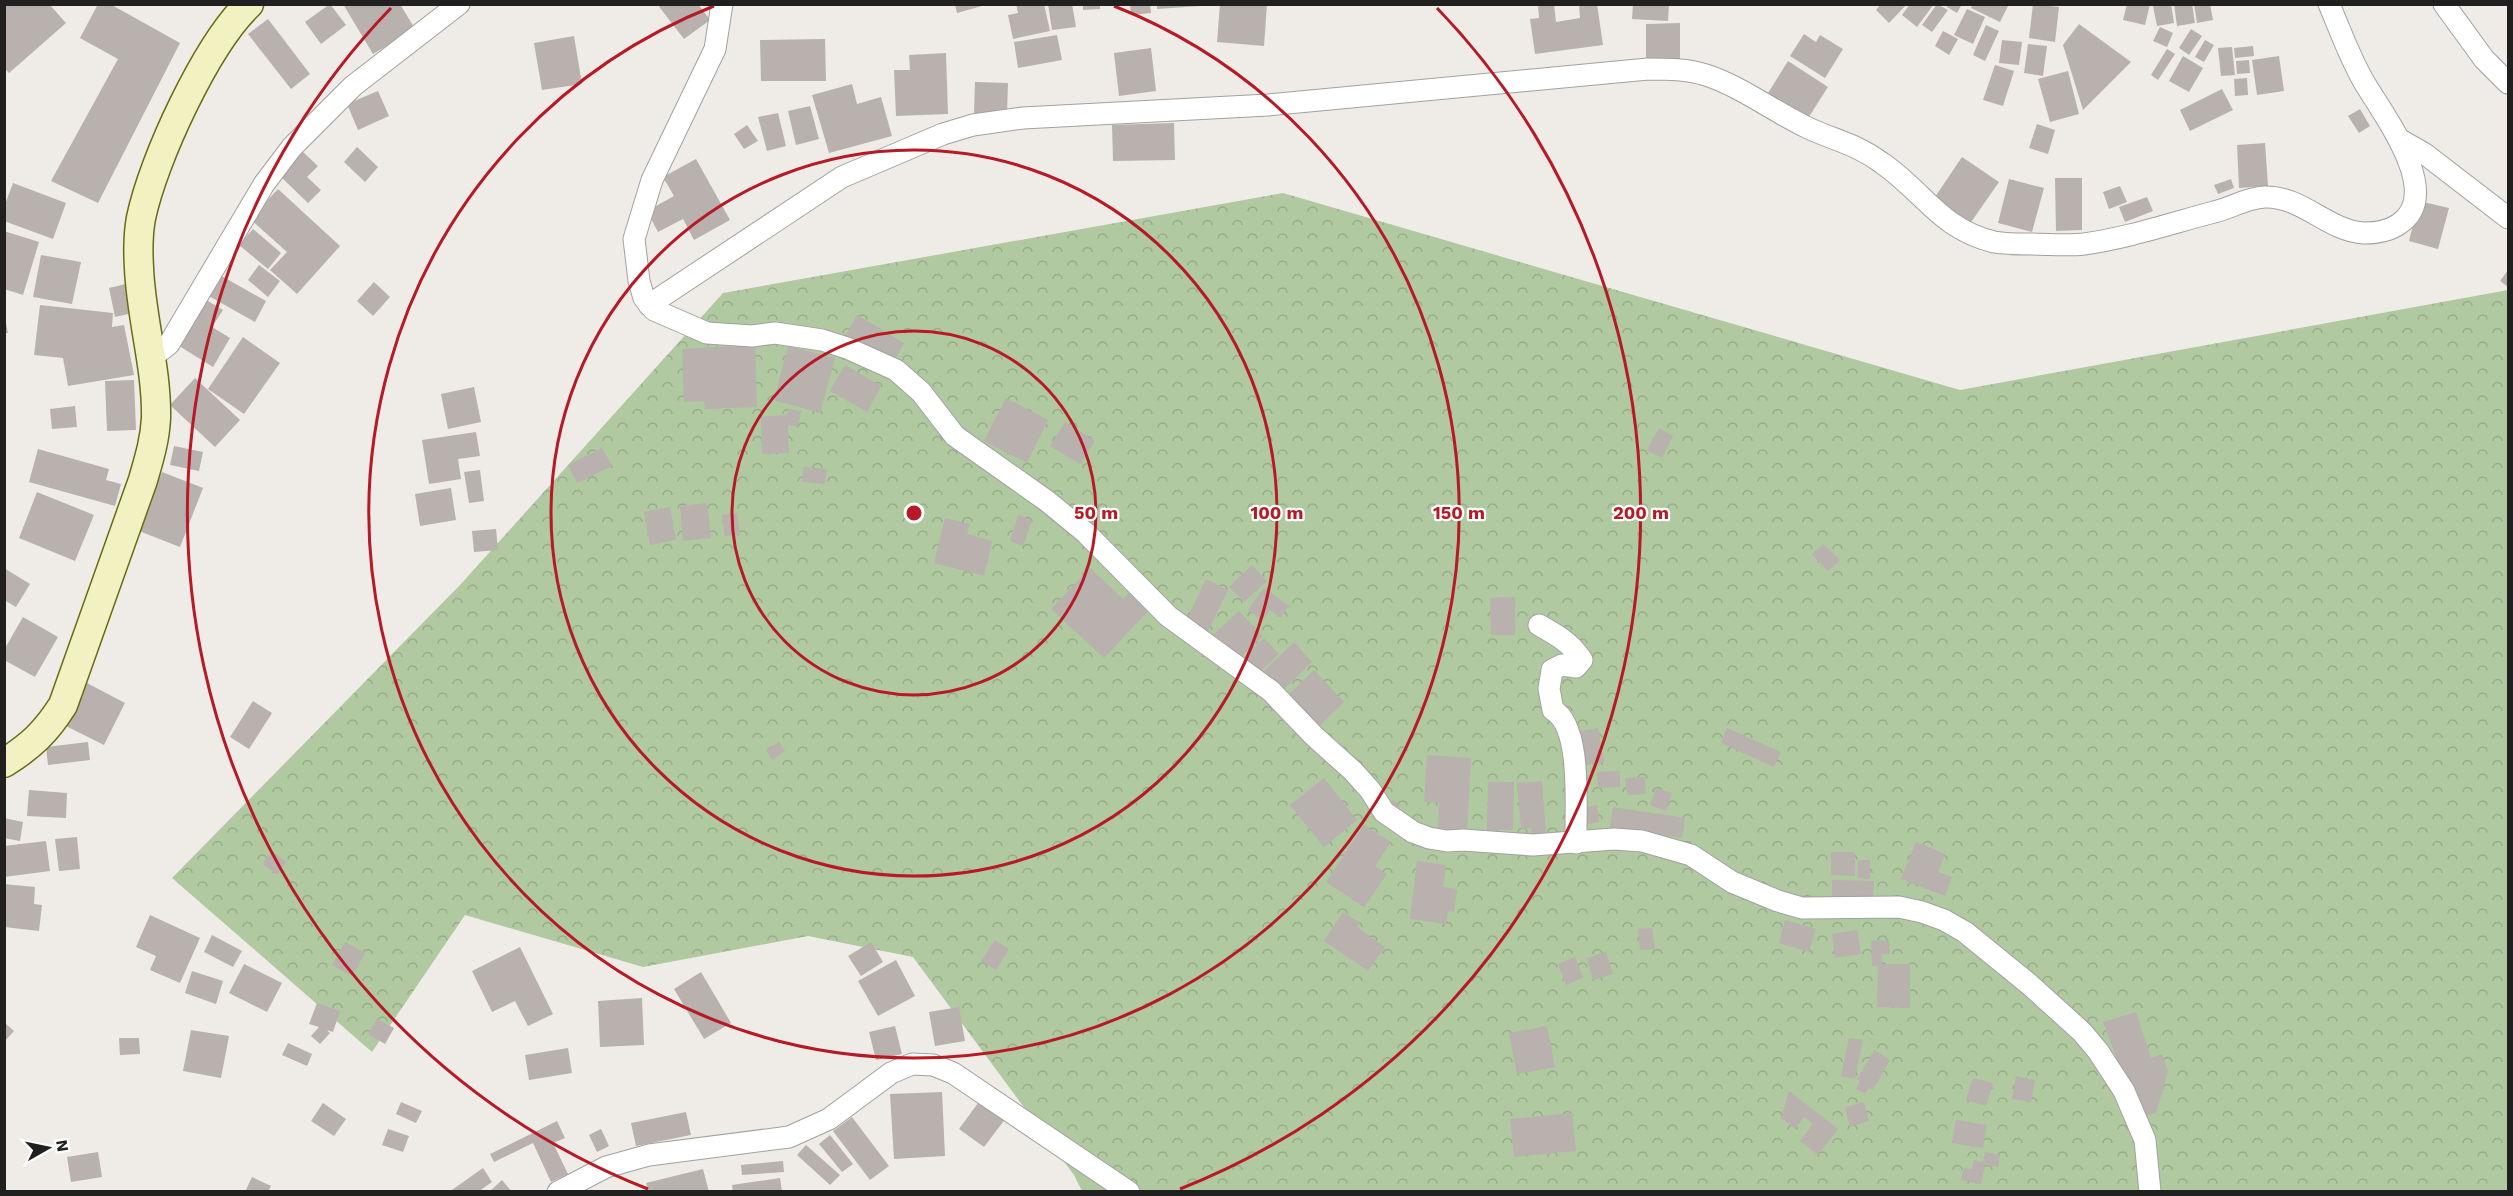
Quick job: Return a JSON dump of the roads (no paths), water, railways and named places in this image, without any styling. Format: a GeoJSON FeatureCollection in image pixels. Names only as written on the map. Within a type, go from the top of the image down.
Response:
{"type":"FeatureCollection","features":[{"type":"Feature","properties":{"kind":"main road"},"geometry":{"type":"LineString","coordinates":[[4,763],[27,749],[48,729],[63,705],[135,503],[153,444],[156,416],[140,285],[141,219],[167,142],[185,104],[228,26],[249,4]]}},
{"type":"Feature","properties":{"kind":"street"},"geometry":{"type":"LineString","coordinates":[[150,353],[160,351],[170,344],[264,184],[292,147],[353,86],[459,4]]}},
{"type":"Feature","properties":{"kind":"street"},"geometry":{"type":"LineString","coordinates":[[722,4],[715,49],[652,180],[634,239],[639,281],[649,305],[660,314],[707,333],[752,336],[775,333],[822,340],[847,348],[896,370],[921,392],[956,436],[1047,501],[1086,533],[1168,616],[1271,691],[1314,736],[1353,771],[1370,790],[1383,812],[1403,826],[1429,838],[1446,841],[1464,840],[1533,845],[1621,839],[1658,844],[1691,855],[1732,882],[1802,908],[1899,907],[1929,915],[1965,932],[2056,1008],[2082,1032],[2098,1051],[2124,1091],[2145,1140],[2150,1191]]}},
{"type":"Feature","properties":{"kind":"street"},"geometry":{"type":"LineString","coordinates":[[649,305],[842,177],[943,134],[998,120],[1268,105],[1670,69],[1716,79],[1794,121],[1851,143],[1883,163],[1909,185],[1932,210],[1961,230],[1995,242],[2059,245],[2105,240],[2220,211],[2249,199],[2264,197],[2292,201],[2347,229],[2361,233],[2386,231],[2408,219],[2413,204],[2414,177],[2399,139],[2389,119],[2364,82],[2329,4]]}},
{"type":"Feature","properties":{"kind":"street"},"geometry":{"type":"LineString","coordinates":[[2444,4],[2484,59],[2508,83]]}},
{"type":"Feature","properties":{"kind":"street"},"geometry":{"type":"LineString","coordinates":[[2399,139],[2425,154],[2508,218]]}},
{"type":"Feature","properties":{"kind":"street"},"geometry":{"type":"LineString","coordinates":[[1539,625],[1573,647],[1582,660],[1576,667],[1562,665],[1552,670],[1549,689],[1553,710],[1562,717],[1569,728],[1573,750],[1576,843]]}},
{"type":"Feature","properties":{"kind":"street"},"geometry":{"type":"LineString","coordinates":[[558,1191],[606,1167],[649,1155],[789,1137],[829,1119],[891,1073],[912,1064],[933,1065],[953,1072],[1129,1191]]}}]}
